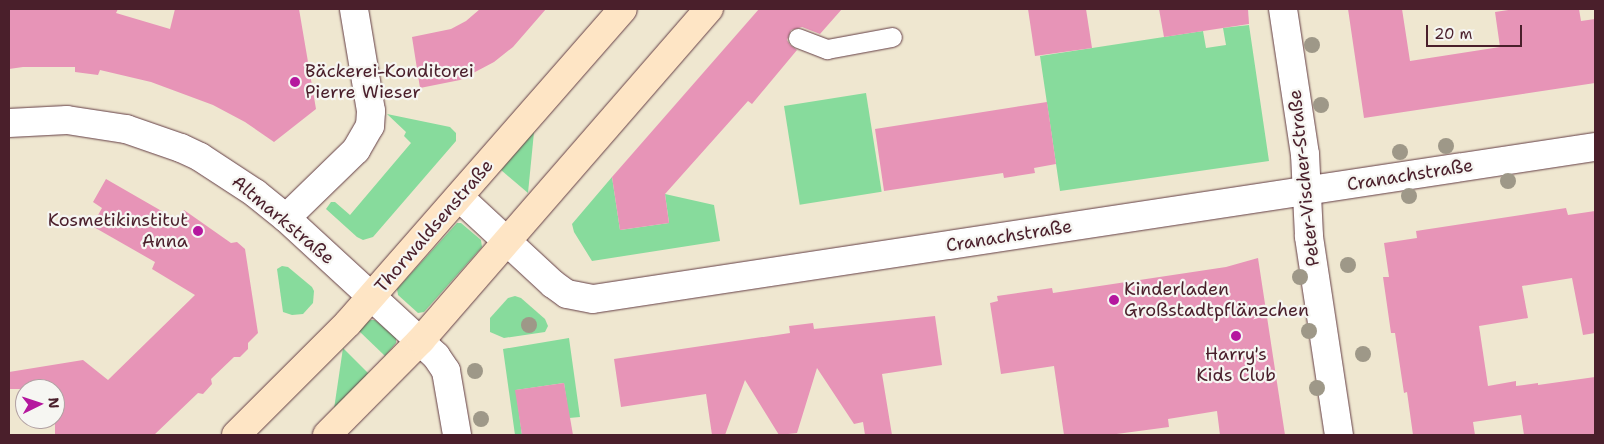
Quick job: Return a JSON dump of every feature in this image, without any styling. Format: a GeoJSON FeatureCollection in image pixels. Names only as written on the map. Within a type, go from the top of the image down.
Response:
{"type":"FeatureCollection","features":[{"type":"Feature","properties":{"kind":"main road","name":"Thorwaldsenstraße"},"geometry":{"type":"LineString","coordinates":[[236,435],[372,296],[623,9]]}},
{"type":"Feature","properties":{"kind":"main road"},"geometry":{"type":"LineString","coordinates":[[327,435],[421,340],[709,9]]}},
{"type":"Feature","properties":{"kind":"street"},"geometry":{"type":"LineString","coordinates":[[286,218],[356,150],[370,126],[370,111],[354,9]]}},
{"type":"Feature","properties":{"kind":"street","name":"Peter-Vischer-Straße"},"geometry":{"type":"LineString","coordinates":[[1283,9],[1305,154],[1309,237],[1339,435]]}},
{"type":"Feature","properties":{"kind":"street","name":"Altmarkstraße"},"geometry":{"type":"LineString","coordinates":[[9,123],[67,120],[126,129],[180,148],[218,168],[286,218],[421,340],[436,356],[446,371],[457,435]]}},
{"type":"Feature","properties":{"kind":"street","name":"Cranachstraße"},"geometry":{"type":"LineString","coordinates":[[459,197],[567,294],[577,298],[593,299],[1595,147]]}},
{"type":"Feature","properties":{"kind":"lane"},"geometry":{"type":"LineString","coordinates":[[798,38],[827,48],[892,37]]}},
{"type":"Feature","properties":{"kind":"green space"},"geometry":{"type":"Polygon","coordinates":[[[1249,25],[1269,161],[1060,191],[1040,56],[1203,31],[1206,48],[1226,45],[1223,28],[1249,25]]]}},
{"type":"Feature","properties":{"kind":"green space"},"geometry":{"type":"Polygon","coordinates":[[[866,93],[882,192],[800,205],[784,106],[866,93]]]}},
{"type":"Feature","properties":{"kind":"green space"},"geometry":{"type":"Polygon","coordinates":[[[387,114],[450,127],[456,133],[456,141],[373,237],[363,240],[357,237],[326,209],[331,202],[335,202],[350,215],[411,143],[404,136],[406,132],[387,114]]]}},
{"type":"Feature","properties":{"kind":"green space"},"geometry":{"type":"Polygon","coordinates":[[[534,132],[528,193],[501,170],[534,132]]]}},
{"type":"Feature","properties":{"kind":"green space"},"geometry":{"type":"Polygon","coordinates":[[[612,177],[620,230],[669,223],[665,194],[714,205],[720,241],[592,261],[574,232],[572,224],[612,177]]]}},
{"type":"Feature","properties":{"kind":"green space"},"geometry":{"type":"Polygon","coordinates":[[[457,223],[461,223],[481,240],[482,247],[424,312],[418,313],[398,295],[397,289],[457,223]]]}},
{"type":"Feature","properties":{"kind":"green space"},"geometry":{"type":"Polygon","coordinates":[[[282,266],[288,267],[312,287],[314,291],[313,303],[303,314],[292,315],[283,312],[277,269],[282,266]]]}},
{"type":"Feature","properties":{"kind":"green space"},"geometry":{"type":"Polygon","coordinates":[[[515,296],[521,298],[545,319],[548,326],[545,332],[504,338],[490,332],[490,318],[508,298],[515,296]]]}},
{"type":"Feature","properties":{"kind":"green space"},"geometry":{"type":"Polygon","coordinates":[[[370,320],[375,320],[396,338],[396,343],[385,356],[359,331],[370,320]]]}},
{"type":"Feature","properties":{"kind":"green space"},"geometry":{"type":"Polygon","coordinates":[[[569,338],[580,417],[569,418],[564,383],[516,390],[522,435],[515,435],[503,349],[569,338]]]}},
{"type":"Feature","properties":{"kind":"green space"},"geometry":{"type":"Polygon","coordinates":[[[343,348],[369,374],[334,409],[343,348]]]}},
{"type":"Feature","properties":{"kind":"building"},"geometry":{"type":"Polygon","coordinates":[[[9,9],[118,9],[116,13],[170,29],[175,9],[299,9],[316,109],[274,142],[245,122],[213,105],[151,82],[100,70],[98,75],[75,72],[75,67],[23,67],[9,69],[9,9]]]}},
{"type":"Feature","properties":{"kind":"building"},"geometry":{"type":"Polygon","coordinates":[[[480,9],[546,9],[513,47],[494,62],[460,80],[420,88],[412,37],[451,29],[466,21],[480,9]]]}},
{"type":"Feature","properties":{"kind":"building"},"geometry":{"type":"Polygon","coordinates":[[[759,9],[842,9],[820,34],[802,27],[791,30],[787,40],[797,50],[752,104],[748,101],[665,194],[669,223],[620,230],[612,177],[759,9]]]}},
{"type":"Feature","properties":{"kind":"building"},"geometry":{"type":"Polygon","coordinates":[[[1028,9],[1086,9],[1092,48],[1035,56],[1028,9]]]}},
{"type":"Feature","properties":{"kind":"building"},"geometry":{"type":"Polygon","coordinates":[[[1159,9],[1248,9],[1249,24],[1164,37],[1159,9]]]}},
{"type":"Feature","properties":{"kind":"building"},"geometry":{"type":"Polygon","coordinates":[[[1348,9],[1402,9],[1410,61],[1500,47],[1495,12],[1515,9],[1579,9],[1581,21],[1595,19],[1595,83],[1364,118],[1348,9]]]}},
{"type":"Feature","properties":{"kind":"building"},"geometry":{"type":"Polygon","coordinates":[[[1047,102],[1056,164],[1034,168],[1035,173],[1004,178],[1003,173],[884,191],[875,129],[1047,102]]]}},
{"type":"Feature","properties":{"kind":"building"},"geometry":{"type":"Polygon","coordinates":[[[106,179],[179,221],[184,210],[231,243],[237,242],[245,249],[258,333],[248,343],[248,349],[240,357],[234,357],[211,379],[212,384],[203,394],[198,393],[154,435],[55,435],[55,429],[65,429],[65,379],[15,379],[15,389],[9,389],[9,372],[83,360],[108,380],[195,295],[152,269],[155,262],[92,226],[102,208],[93,202],[106,179]]]}},
{"type":"Feature","properties":{"kind":"building"},"geometry":{"type":"Polygon","coordinates":[[[1566,208],[1568,215],[1595,211],[1595,333],[1583,335],[1572,278],[1522,286],[1528,318],[1479,326],[1488,386],[1516,381],[1516,386],[1538,383],[1538,385],[1595,377],[1595,435],[1524,435],[1521,415],[1473,422],[1475,435],[1413,435],[1407,392],[1404,393],[1395,333],[1391,333],[1383,277],[1389,277],[1384,243],[1417,238],[1416,231],[1566,208]]]}},
{"type":"Feature","properties":{"kind":"building"},"geometry":{"type":"Polygon","coordinates":[[[1258,258],[1285,435],[1220,435],[1217,411],[1168,419],[1169,427],[1109,435],[1064,435],[1054,366],[1001,374],[990,303],[998,301],[997,296],[1052,288],[1053,293],[1226,267],[1258,258]]]}},
{"type":"Feature","properties":{"kind":"building"},"geometry":{"type":"Polygon","coordinates":[[[935,316],[942,365],[882,374],[892,435],[865,435],[863,422],[854,424],[817,368],[797,433],[779,435],[745,380],[725,435],[712,435],[706,394],[621,407],[614,359],[790,333],[789,326],[813,323],[814,329],[935,316]]]}},
{"type":"Feature","properties":{"kind":"building"},"geometry":{"type":"Polygon","coordinates":[[[564,383],[573,435],[522,435],[515,390],[564,383]]]}},
{"type":"Feature","properties":{"kind":"place","name":"Bäckerei-Konditorei Pierre Wieser"},"geometry":{"type":"Point","coordinates":[295,82]}},
{"type":"Feature","properties":{"kind":"place","name":"Kosmetikinstitut Anna"},"geometry":{"type":"Point","coordinates":[198,231]}},
{"type":"Feature","properties":{"kind":"place","name":"Kinderladen Großstadtpflänzchen"},"geometry":{"type":"Point","coordinates":[1114,300]}},
{"type":"Feature","properties":{"kind":"place","name":"Harry's Kids Club"},"geometry":{"type":"Point","coordinates":[1236,336]}}]}
